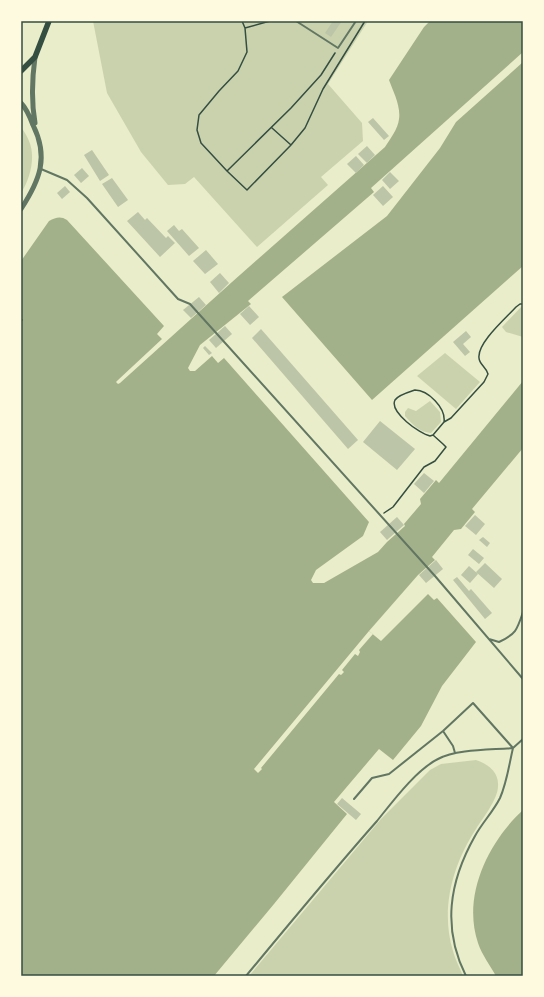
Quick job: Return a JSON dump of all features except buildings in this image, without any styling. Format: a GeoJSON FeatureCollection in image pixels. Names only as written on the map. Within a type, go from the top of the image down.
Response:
{"type":"FeatureCollection","features":[{"type":"Feature","properties":{"kind":"main road"},"geometry":{"type":"LineString","coordinates":[[21,71],[35,56],[48,21]]}},
{"type":"Feature","properties":{"kind":"street"},"geometry":{"type":"LineString","coordinates":[[21,209],[36,185],[41,170],[43,152],[36,130],[32,109],[35,56]]}},
{"type":"Feature","properties":{"kind":"street"},"geometry":{"type":"LineString","coordinates":[[21,103],[36,130]]}},
{"type":"Feature","properties":{"kind":"lane"},"geometry":{"type":"LineString","coordinates":[[296,21],[338,48],[356,21]]}},
{"type":"Feature","properties":{"kind":"lane"},"geometry":{"type":"LineString","coordinates":[[41,170],[67,180],[87,198],[178,299],[189,302],[427,567],[523,679]]}},
{"type":"Feature","properties":{"kind":"lane"},"geometry":{"type":"LineString","coordinates":[[488,639],[499,642],[507,638],[517,630],[523,612]]}},
{"type":"Feature","properties":{"kind":"lane"},"geometry":{"type":"LineString","coordinates":[[354,798],[372,778],[389,774],[443,731],[473,703],[513,748]]}},
{"type":"Feature","properties":{"kind":"lane"},"geometry":{"type":"LineString","coordinates":[[443,731],[453,746],[455,753]]}},
{"type":"Feature","properties":{"kind":"lane"},"geometry":{"type":"LineString","coordinates":[[466,976],[460,964],[452,938],[450,913],[454,886],[458,872],[475,836],[499,800],[504,787],[513,748],[523,739]]}},
{"type":"Feature","properties":{"kind":"lane"},"geometry":{"type":"LineString","coordinates":[[246,976],[354,846],[417,775],[439,758],[455,753],[513,748]]}},
{"type":"Feature","properties":{"kind":"path"},"geometry":{"type":"LineString","coordinates":[[242,21],[245,28],[246,52],[238,71],[219,91],[199,116],[198,130],[201,143],[247,190],[292,145],[305,128],[323,89],[365,21]]}},
{"type":"Feature","properties":{"kind":"path"},"geometry":{"type":"LineString","coordinates":[[245,28],[270,21]]}},
{"type":"Feature","properties":{"kind":"path"},"geometry":{"type":"LineString","coordinates":[[227,171],[292,108],[321,75],[338,48]]}},
{"type":"Feature","properties":{"kind":"path"},"geometry":{"type":"LineString","coordinates":[[271,127],[292,145]]}},
{"type":"Feature","properties":{"kind":"path"},"geometry":{"type":"LineString","coordinates":[[444,422],[445,418],[442,408],[423,391],[415,390],[398,397],[395,401],[394,405],[396,411],[415,429],[424,435],[430,436],[433,434],[444,422],[451,418],[488,377],[487,370],[479,362],[478,356],[480,350],[486,339],[516,307],[523,304]]}},
{"type":"Feature","properties":{"kind":"path"},"geometry":{"type":"LineString","coordinates":[[380,516],[393,507],[424,467],[435,461],[446,447],[433,434]]}},
{"type":"Feature","properties":{"kind":"shaded area"},"geometry":{"type":"Polygon","coordinates":[[[93,21],[368,21],[328,84],[362,123],[363,141],[321,177],[328,185],[257,247],[194,177],[185,184],[168,185],[141,152],[107,93],[93,21]]]}},
{"type":"Feature","properties":{"kind":"shaded area"},"geometry":{"type":"Polygon","coordinates":[[[430,21],[523,21],[523,52],[371,188],[374,192],[248,301],[251,304],[200,345],[188,368],[190,371],[195,371],[212,356],[218,363],[224,358],[369,522],[363,536],[316,570],[311,580],[313,583],[324,583],[378,552],[405,526],[404,524],[421,504],[420,499],[436,480],[439,483],[523,381],[523,448],[472,509],[475,512],[461,529],[454,530],[432,557],[435,560],[418,575],[369,631],[381,641],[428,594],[434,600],[437,598],[476,642],[442,686],[421,726],[393,760],[379,749],[334,802],[347,814],[214,976],[21,976],[21,261],[49,221],[63,218],[67,220],[164,326],[157,334],[162,339],[116,382],[118,384],[120,383],[385,147],[394,134],[399,119],[399,109],[389,80],[424,27],[430,21]]]}},
{"type":"Feature","properties":{"kind":"shaded area"},"geometry":{"type":"Polygon","coordinates":[[[523,62],[523,266],[372,400],[282,297],[387,216],[440,148],[456,122],[523,62]]]}},
{"type":"Feature","properties":{"kind":"shaded area"},"geometry":{"type":"Polygon","coordinates":[[[21,127],[31,147],[32,161],[27,181],[21,193],[21,127]]]}},
{"type":"Feature","properties":{"kind":"shaded area"},"geometry":{"type":"Polygon","coordinates":[[[522,306],[523,337],[506,332],[502,327],[522,306]]]}},
{"type":"Feature","properties":{"kind":"shaded area"},"geometry":{"type":"Polygon","coordinates":[[[445,353],[480,382],[456,409],[417,376],[445,353]]]}},
{"type":"Feature","properties":{"kind":"shaded area"},"geometry":{"type":"Polygon","coordinates":[[[430,401],[440,412],[441,422],[431,433],[420,430],[405,416],[405,412],[408,408],[416,411],[430,401]]]}},
{"type":"Feature","properties":{"kind":"shaded area"},"geometry":{"type":"Polygon","coordinates":[[[476,760],[492,769],[497,777],[498,786],[496,797],[461,857],[455,872],[448,903],[449,935],[454,954],[463,976],[249,976],[381,819],[430,770],[441,764],[476,760]]]}},
{"type":"Feature","properties":{"kind":"shaded area"},"geometry":{"type":"Polygon","coordinates":[[[523,810],[523,976],[496,976],[478,943],[474,925],[473,907],[481,871],[489,854],[510,823],[523,810]]]}},
{"type":"Feature","properties":{"kind":"pier"},"geometry":{"type":"Polygon","coordinates":[[[369,631],[373,634],[359,650],[360,652],[358,656],[355,654],[342,670],[344,672],[341,675],[339,674],[258,773],[254,769],[369,631]]]}}]}
